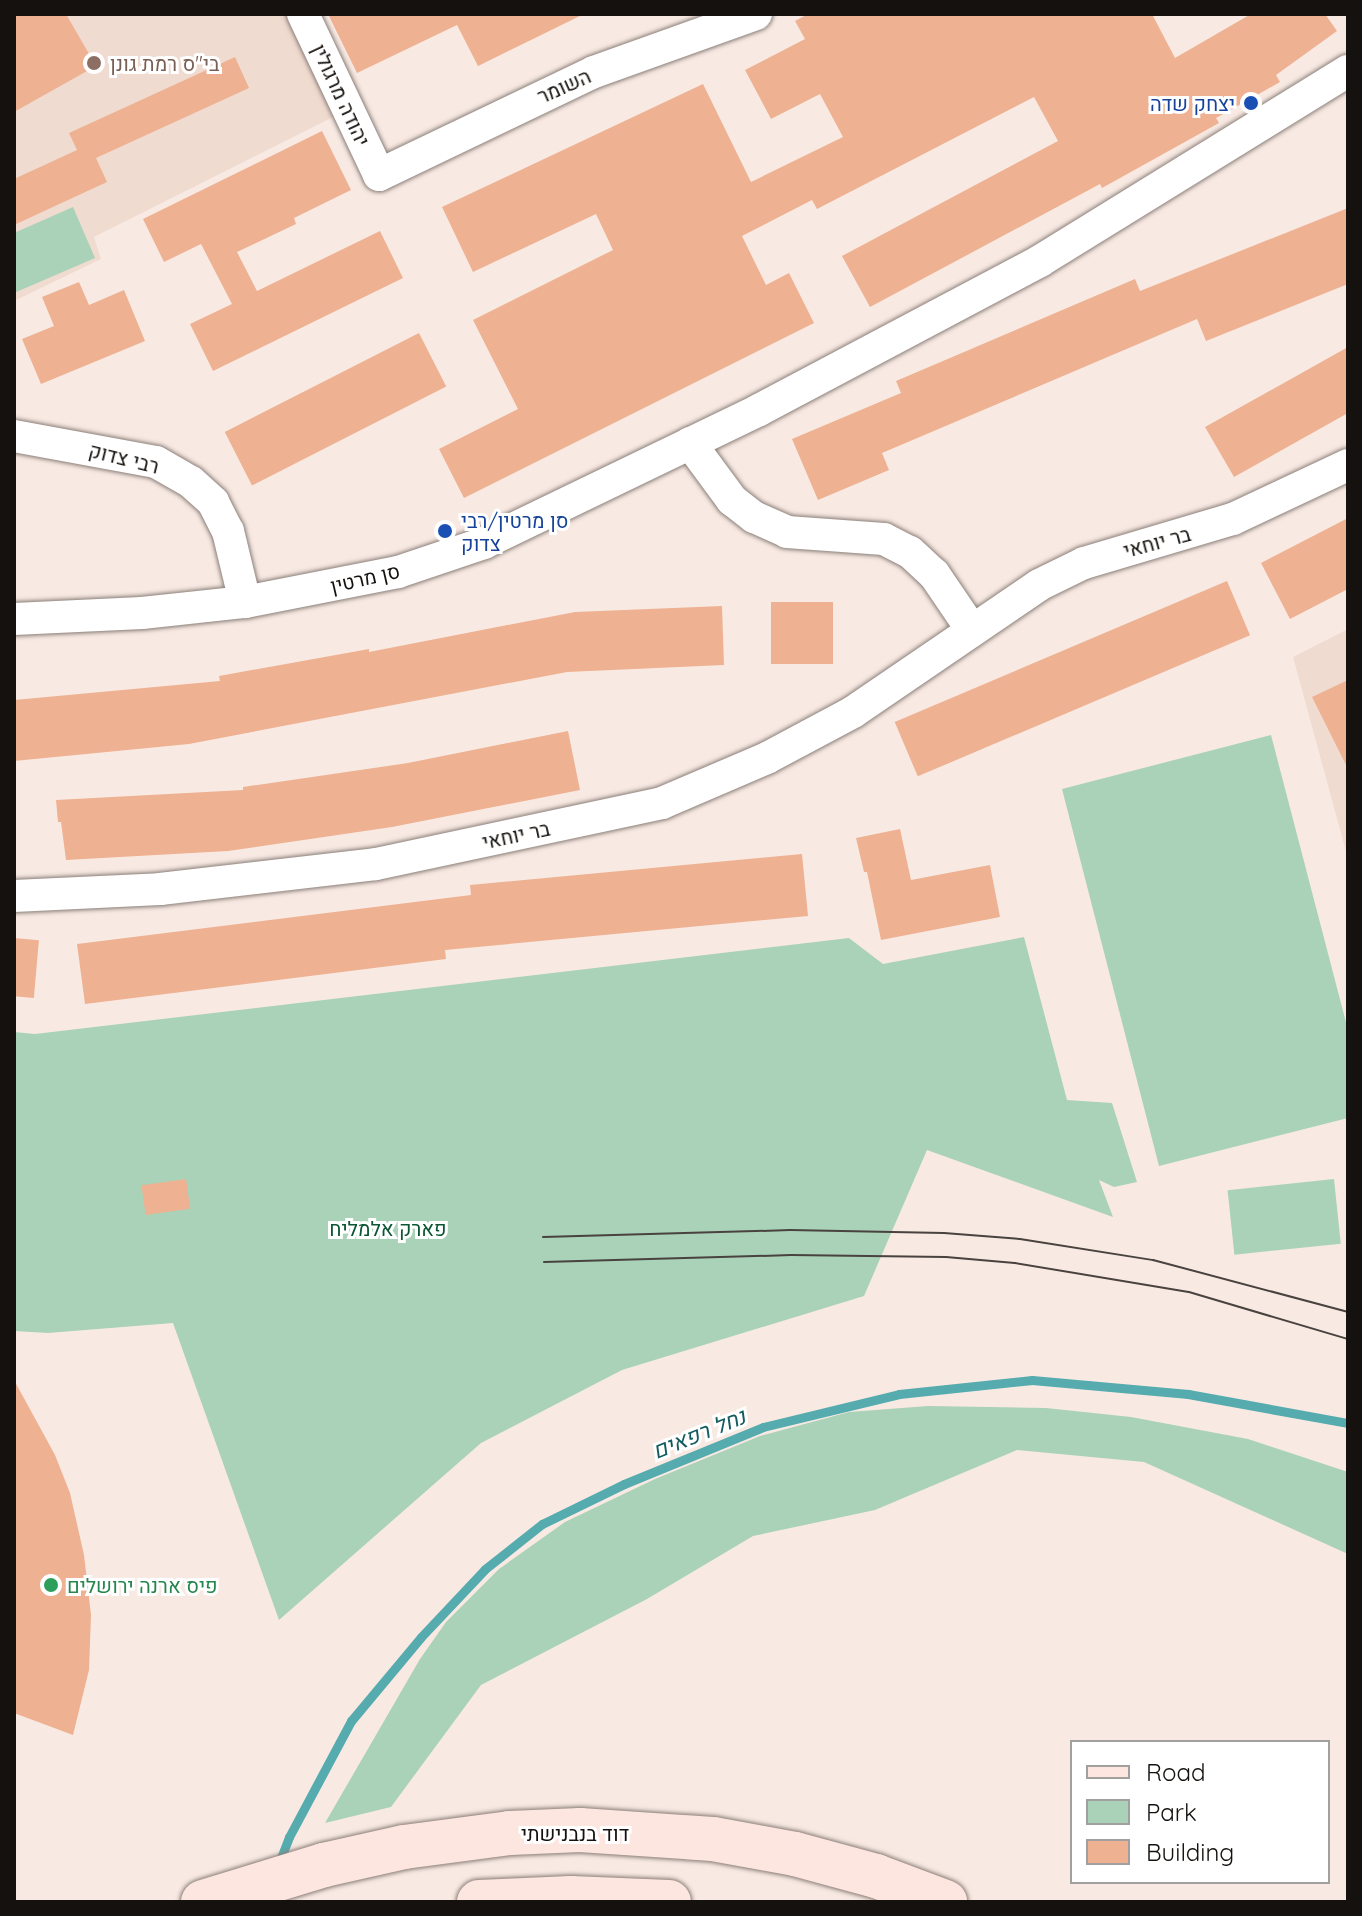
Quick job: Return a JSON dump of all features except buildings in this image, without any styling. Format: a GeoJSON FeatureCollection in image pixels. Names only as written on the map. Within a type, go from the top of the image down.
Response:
{"type":"FeatureCollection","features":[{"type":"Feature","properties":{"kind":"main road","name":"דוד בנבנישתי"},"geometry":{"type":"LineString","coordinates":[[203,1902],[324,1865],[404,1847],[510,1833],[651,1833],[713,1839],[795,1854],[876,1876],[945,1902]]}},
{"type":"Feature","properties":{"kind":"main road"},"geometry":{"type":"LineString","coordinates":[[479,1902],[571,1898],[669,1902]]}},
{"type":"Feature","properties":{"kind":"street","name":"יהודה מרגולין"},"geometry":{"type":"LineString","coordinates":[[303,14],[379,175]]}},
{"type":"Feature","properties":{"kind":"street","name":"השומר"},"geometry":{"type":"LineString","coordinates":[[379,175],[594,72],[756,14]]}},
{"type":"Feature","properties":{"kind":"street"},"geometry":{"type":"LineString","coordinates":[[972,630],[934,574],[910,552],[884,539],[787,532],[754,517],[732,500],[690,443],[1040,261],[1348,71]]}},
{"type":"Feature","properties":{"kind":"street","name":"רבי צדוק"},"geometry":{"type":"LineString","coordinates":[[14,436],[156,462],[191,482],[213,502],[228,531],[245,602]]}},
{"type":"Feature","properties":{"kind":"street","name":"סן מרטין"},"geometry":{"type":"LineString","coordinates":[[14,619],[142,613],[245,602],[398,572],[484,543],[690,443]]}},
{"type":"Feature","properties":{"kind":"street","name":"בר יוחאי"},"geometry":{"type":"LineString","coordinates":[[14,896],[147,890],[376,864],[662,803],[767,758],[853,712],[1039,585],[1084,563],[1233,519],[1348,465]]}},
{"type":"Feature","properties":{"kind":"shaded area"},"geometry":{"type":"Polygon","coordinates":[[[14,14],[290,14],[335,116],[94,237],[101,259],[14,301],[14,14]]]}},
{"type":"Feature","properties":{"kind":"shaded area"},"geometry":{"type":"Polygon","coordinates":[[[1348,629],[1348,859],[1293,657],[1348,629]]]}},
{"type":"Feature","properties":{"kind":"green space"},"geometry":{"type":"Polygon","coordinates":[[[73,207],[95,258],[14,293],[14,233],[73,207]]]}},
{"type":"Feature","properties":{"kind":"green space"},"geometry":{"type":"Polygon","coordinates":[[[1271,735],[1348,1030],[1348,1118],[1159,1166],[1062,789],[1271,735]]]}},
{"type":"Feature","properties":{"kind":"green space","name":"פארק אלמליח"},"geometry":{"type":"Polygon","coordinates":[[[1024,937],[1067,1100],[1112,1103],[1137,1182],[1114,1187],[1099,1180],[1113,1217],[927,1150],[864,1296],[622,1370],[481,1443],[279,1620],[173,1323],[48,1333],[14,1331],[14,1032],[35,1034],[849,938],[883,964],[1024,937]]]}},
{"type":"Feature","properties":{"kind":"green space"},"geometry":{"type":"Polygon","coordinates":[[[1334,1179],[1341,1244],[1234,1255],[1228,1190],[1334,1179]]]}},
{"type":"Feature","properties":{"kind":"green space"},"geometry":{"type":"Polygon","coordinates":[[[928,1406],[1046,1408],[1131,1417],[1248,1439],[1348,1472],[1348,1554],[1144,1462],[1017,1450],[875,1510],[753,1536],[647,1599],[481,1685],[391,1807],[325,1823],[420,1659],[446,1622],[499,1569],[565,1522],[655,1479],[760,1436],[849,1412],[928,1406]]]}},
{"type":"Feature","properties":{"kind":"waterway","name":"נחל רפאים"},"geometry":{"type":"LineString","coordinates":[[279,1863],[289,1837],[351,1721],[421,1637],[485,1569],[542,1524],[624,1484],[763,1427],[899,1394],[1032,1380],[1188,1394],[1348,1423]]}},
{"type":"Feature","properties":{"kind":"tram line"},"geometry":{"type":"LineString","coordinates":[[543,1237],[790,1230],[944,1233],[1020,1239],[1153,1260],[1348,1312]]}},
{"type":"Feature","properties":{"kind":"tram line"},"geometry":{"type":"LineString","coordinates":[[544,1262],[791,1255],[946,1257],[1015,1263],[1189,1292],[1348,1339]]}},
{"type":"Feature","properties":{"kind":"place","name":"בי\"ס רמת גונן"},"geometry":{"type":"Point","coordinates":[94,63]}},
{"type":"Feature","properties":{"kind":"place","name":"יצחק שדה"},"geometry":{"type":"Point","coordinates":[1251,103]}},
{"type":"Feature","properties":{"kind":"place","name":"סן מרטין/רבי צדוק"},"geometry":{"type":"Point","coordinates":[445,531]}},
{"type":"Feature","properties":{"kind":"place","name":"פיס ארנה ירושלים"},"geometry":{"type":"Point","coordinates":[51,1585]}}]}
